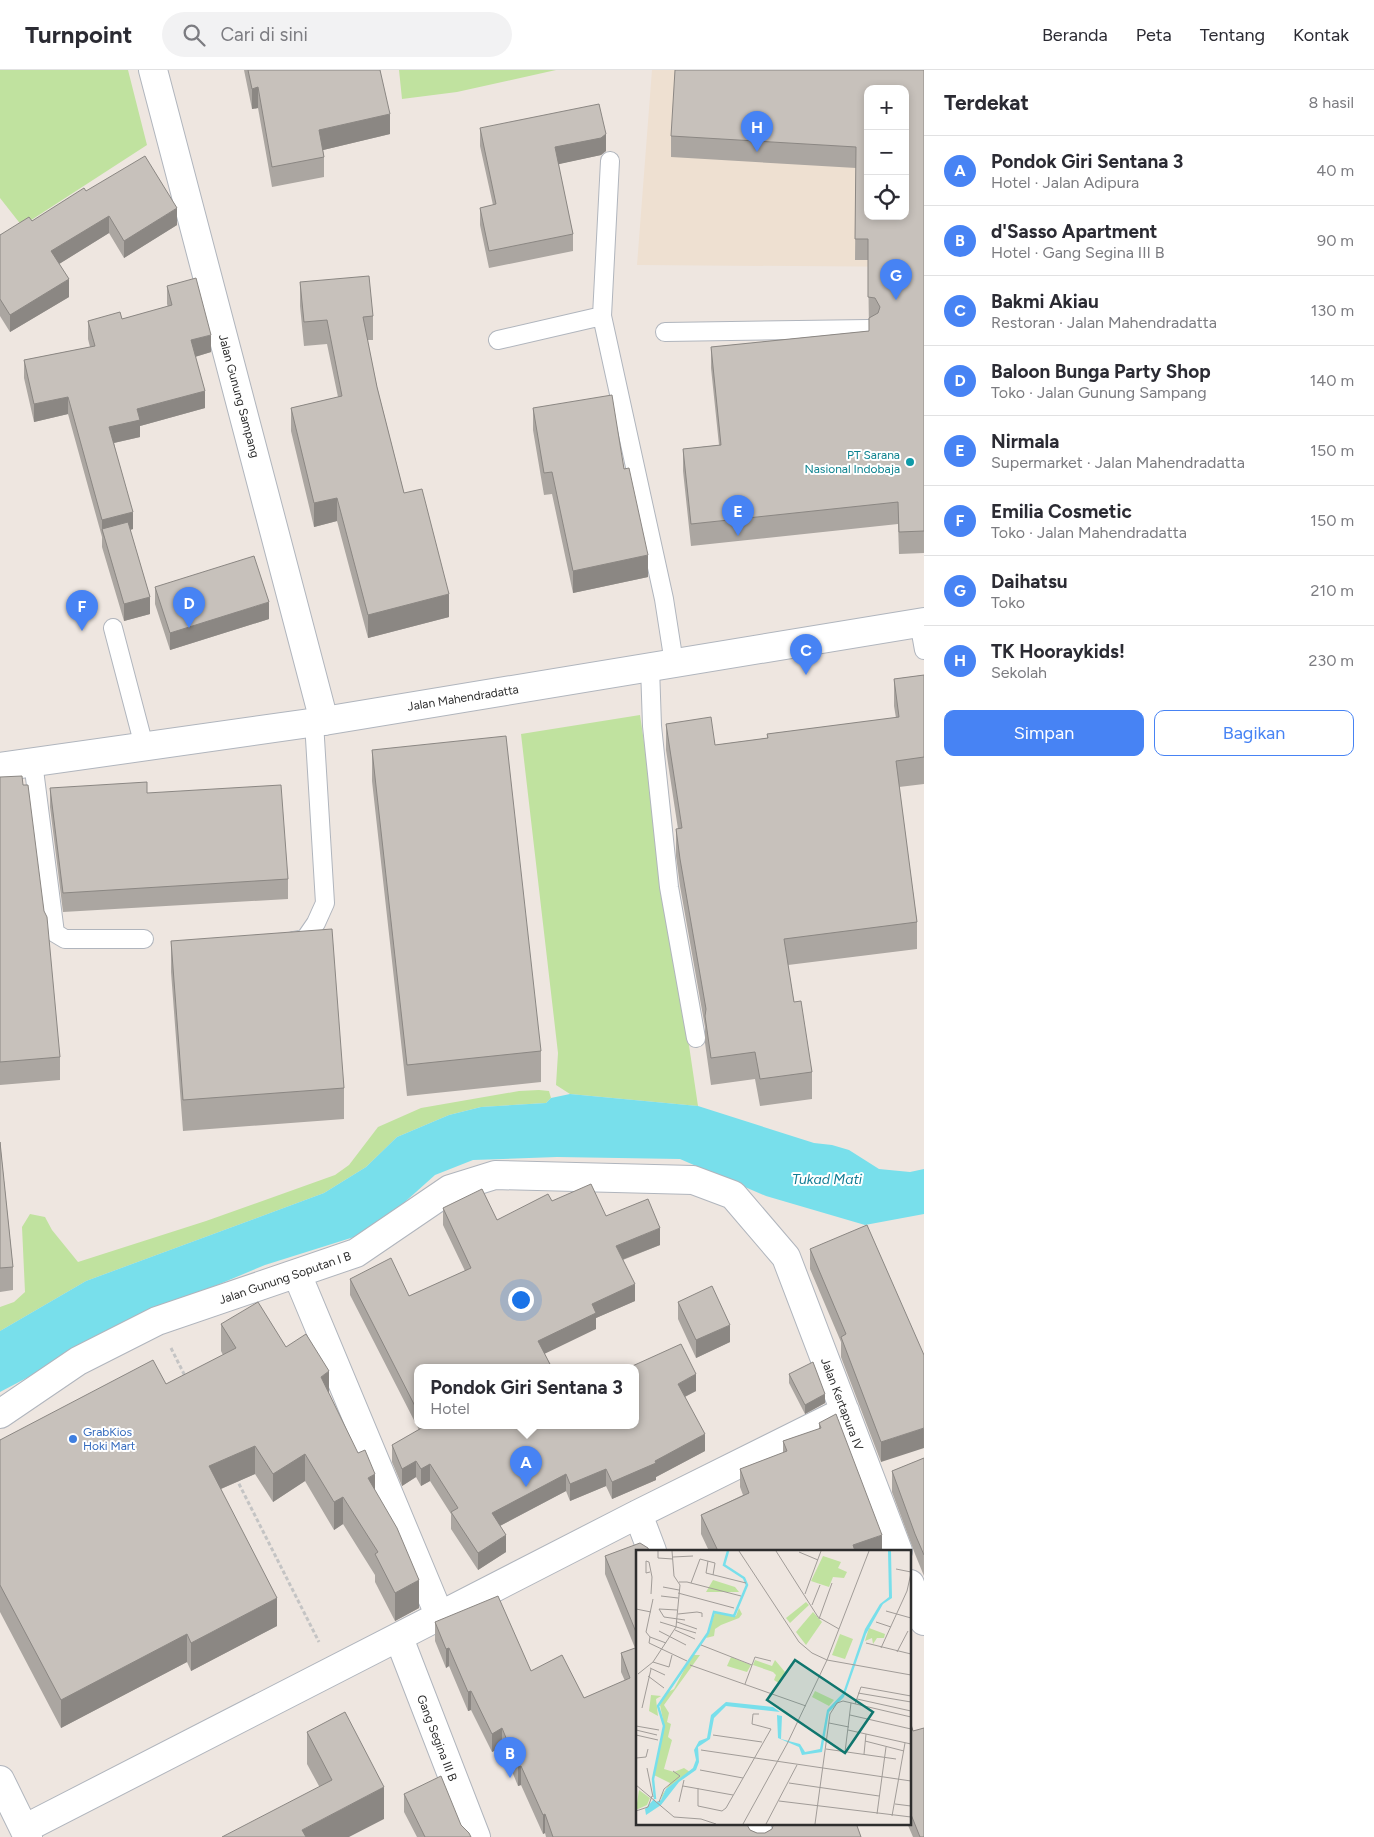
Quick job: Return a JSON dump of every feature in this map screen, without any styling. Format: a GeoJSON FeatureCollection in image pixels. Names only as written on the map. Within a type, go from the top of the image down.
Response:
{"type":"FeatureCollection","features":[{"type":"Feature","properties":{"kind":"street","name":"Jalan Gunung Sampang"},"geometry":{"type":"LineString","coordinates":[[153,70],[319,722]]}},
{"type":"Feature","properties":{"kind":"street","name":"Jalan Mahendradatta"},"geometry":{"type":"LineString","coordinates":[[0,767],[319,722],[922,622]]}},
{"type":"Feature","properties":{"kind":"street","name":"Jalan Gunung Soputan I B"},"geometry":{"type":"LineString","coordinates":[[0,1414],[78,1361],[157,1321],[356,1253],[450,1189],[495,1176],[693,1180],[733,1195],[786,1257]]}},
{"type":"Feature","properties":{"kind":"street","name":"Jalan Kertapura IV"},"geometry":{"type":"LineString","coordinates":[[786,1257],[898,1550]]}},
{"type":"Feature","properties":{"kind":"street"},"geometry":{"type":"LineString","coordinates":[[297,1274],[440,1617]]}},
{"type":"Feature","properties":{"kind":"street"},"geometry":{"type":"LineString","coordinates":[[0,1781],[26,1833],[333,1669],[399,1638],[638,1514],[845,1411]]}},
{"type":"Feature","properties":{"kind":"street"},"geometry":{"type":"LineString","coordinates":[[873,1482],[898,1473]]}},
{"type":"Feature","properties":{"kind":"street"},"geometry":{"type":"LineString","coordinates":[[638,1514],[652,1550]]}},
{"type":"Feature","properties":{"kind":"street"},"geometry":{"type":"LineString","coordinates":[[912,1589],[924,1621]]}},
{"type":"Feature","properties":{"kind":"street","name":"Gang Segina III B"},"geometry":{"type":"LineString","coordinates":[[399,1638],[476,1837]]}},
{"type":"Feature","properties":{"kind":"street"},"geometry":{"type":"LineString","coordinates":[[755,1824],[760,1837]]}},
{"type":"Feature","properties":{"kind":"lane"},"geometry":{"type":"LineString","coordinates":[[610,161],[602,316],[664,599],[662,665],[652,726],[669,887],[696,1038]]}},
{"type":"Feature","properties":{"kind":"lane"},"geometry":{"type":"LineString","coordinates":[[498,340],[602,316]]}},
{"type":"Feature","properties":{"kind":"lane"},"geometry":{"type":"LineString","coordinates":[[665,332],[869,329]]}},
{"type":"Feature","properties":{"kind":"lane"},"geometry":{"type":"LineString","coordinates":[[922,622],[924,650]]}},
{"type":"Feature","properties":{"kind":"lane"},"geometry":{"type":"LineString","coordinates":[[113,628],[144,746]]}},
{"type":"Feature","properties":{"kind":"lane"},"geometry":{"type":"LineString","coordinates":[[276,944],[304,940],[316,923],[325,903],[319,722]]}},
{"type":"Feature","properties":{"kind":"lane"},"geometry":{"type":"LineString","coordinates":[[34,762],[55,933],[65,939],[144,939]]}},
{"type":"Feature","properties":{"kind":"path"},"geometry":{"type":"LineString","coordinates":[[157,1321],[188,1382]]}},
{"type":"Feature","properties":{"kind":"path"},"geometry":{"type":"LineString","coordinates":[[232,1469],[333,1669]]}},
{"type":"Feature","properties":{"kind":"shaded area"},"geometry":{"type":"Polygon","coordinates":[[[652,70],[909,70],[924,267],[637,265],[652,70]]]}},
{"type":"Feature","properties":{"kind":"green space"},"geometry":{"type":"Polygon","coordinates":[[[0,70],[128,70],[147,145],[22,226],[0,198],[0,70]]]}},
{"type":"Feature","properties":{"kind":"green space"},"geometry":{"type":"Polygon","coordinates":[[[399,70],[556,70],[457,92],[402,99],[399,70]]]}},
{"type":"Feature","properties":{"kind":"green space"},"geometry":{"type":"Polygon","coordinates":[[[640,715],[698,1106],[570,1094],[556,1085],[558,1053],[521,734],[640,715]]]}},
{"type":"Feature","properties":{"kind":"green space"},"geometry":{"type":"Polygon","coordinates":[[[519,1091],[549,1091],[551,1098],[546,1103],[481,1107],[449,1115],[397,1137],[366,1167],[324,1193],[86,1281],[0,1331],[0,1307],[14,1302],[25,1292],[22,1227],[30,1214],[45,1217],[52,1230],[78,1262],[206,1221],[335,1175],[349,1165],[378,1127],[421,1108],[519,1091]]]}},
{"type":"Feature","properties":{"kind":"water","name":"Tukad Mati"},"geometry":{"type":"Polygon","coordinates":[[[570,1094],[698,1106],[814,1143],[832,1145],[849,1150],[879,1169],[910,1172],[924,1169],[924,1214],[865,1225],[766,1196],[680,1159],[557,1157],[473,1160],[435,1175],[397,1209],[354,1237],[265,1265],[148,1314],[0,1392],[0,1331],[86,1281],[324,1193],[366,1167],[397,1137],[449,1115],[481,1107],[546,1103],[551,1098],[570,1094]]]}},
{"type":"Feature","properties":{"kind":"building"},"geometry":{"type":"Polygon","coordinates":[[[248,70],[380,70],[390,114],[319,130],[324,157],[272,167],[258,87],[252,89],[248,70]]]}},
{"type":"Feature","properties":{"kind":"building"},"geometry":{"type":"Polygon","coordinates":[[[675,70],[924,70],[924,531],[899,532],[898,502],[691,524],[683,449],[721,445],[711,347],[869,331],[869,318],[878,313],[880,307],[875,298],[868,297],[868,239],[855,239],[856,147],[671,136],[675,70]]]}},
{"type":"Feature","properties":{"kind":"building"},"geometry":{"type":"Polygon","coordinates":[[[599,104],[606,134],[601,138],[555,147],[573,234],[489,251],[480,208],[496,204],[480,128],[599,104]]]}},
{"type":"Feature","properties":{"kind":"building"},"geometry":{"type":"Polygon","coordinates":[[[145,156],[177,208],[124,241],[109,216],[51,251],[69,279],[10,315],[0,299],[0,235],[29,217],[32,221],[84,188],[86,191],[145,156]]]}},
{"type":"Feature","properties":{"kind":"building"},"geometry":{"type":"Polygon","coordinates":[[[369,276],[373,316],[363,317],[377,387],[404,493],[422,489],[449,594],[368,615],[337,498],[314,503],[291,408],[342,396],[327,320],[304,322],[300,282],[369,276]]]}},
{"type":"Feature","properties":{"kind":"building"},"geometry":{"type":"Polygon","coordinates":[[[196,278],[211,335],[191,340],[205,391],[137,409],[140,420],[109,427],[133,512],[102,520],[68,397],[34,404],[24,360],[95,346],[88,321],[120,312],[122,319],[172,305],[167,286],[196,278]]]}},
{"type":"Feature","properties":{"kind":"building"},"geometry":{"type":"Polygon","coordinates":[[[612,395],[624,469],[629,468],[648,555],[573,571],[552,472],[544,473],[533,408],[612,395]]]}},
{"type":"Feature","properties":{"kind":"building"},"geometry":{"type":"Polygon","coordinates":[[[128,522],[150,597],[124,604],[102,529],[128,522]]]}},
{"type":"Feature","properties":{"kind":"building"},"geometry":{"type":"Polygon","coordinates":[[[254,556],[269,602],[170,633],[155,587],[254,556]]]}},
{"type":"Feature","properties":{"kind":"building"},"geometry":{"type":"Polygon","coordinates":[[[924,675],[924,757],[896,761],[917,922],[784,939],[794,1002],[801,1001],[812,1072],[760,1079],[755,1052],[711,1058],[705,1016],[706,1009],[680,859],[676,829],[682,828],[666,724],[711,717],[715,745],[768,738],[767,734],[899,717],[894,679],[924,675]]]}},
{"type":"Feature","properties":{"kind":"building"},"geometry":{"type":"Polygon","coordinates":[[[506,736],[541,1051],[407,1065],[372,750],[506,736]]]}},
{"type":"Feature","properties":{"kind":"building"},"geometry":{"type":"Polygon","coordinates":[[[22,776],[23,785],[28,785],[44,911],[47,917],[60,1057],[0,1062],[0,777],[22,776]]]}},
{"type":"Feature","properties":{"kind":"building"},"geometry":{"type":"Polygon","coordinates":[[[147,782],[147,793],[281,785],[288,879],[63,893],[50,788],[147,782]]]}},
{"type":"Feature","properties":{"kind":"building"},"geometry":{"type":"Polygon","coordinates":[[[332,929],[344,1088],[183,1100],[171,941],[332,929]]]}},
{"type":"Feature","properties":{"kind":"building"},"geometry":{"type":"Polygon","coordinates":[[[0,1142],[13,1267],[0,1268],[0,1142]]]}},
{"type":"Feature","properties":{"kind":"building"},"geometry":{"type":"Polygon","coordinates":[[[591,1184],[606,1216],[648,1199],[660,1228],[616,1246],[635,1284],[592,1304],[596,1313],[538,1341],[550,1364],[414,1364],[414,1404],[350,1279],[391,1258],[409,1296],[471,1268],[443,1208],[482,1189],[497,1220],[548,1194],[552,1201],[591,1184]]]}},
{"type":"Feature","properties":{"kind":"building"},"geometry":{"type":"Polygon","coordinates":[[[867,1225],[924,1355],[924,1428],[881,1442],[841,1337],[846,1334],[810,1249],[867,1225]]]}},
{"type":"Feature","properties":{"kind":"building"},"geometry":{"type":"Polygon","coordinates":[[[712,1286],[730,1325],[696,1340],[678,1302],[712,1286]]]}},
{"type":"Feature","properties":{"kind":"building"},"geometry":{"type":"Polygon","coordinates":[[[258,1302],[286,1347],[306,1334],[329,1371],[321,1377],[358,1453],[365,1450],[375,1474],[368,1478],[397,1528],[419,1580],[395,1593],[375,1554],[378,1552],[343,1497],[334,1502],[305,1454],[273,1474],[255,1446],[209,1466],[277,1598],[191,1643],[187,1634],[61,1700],[0,1585],[0,1440],[153,1360],[166,1384],[236,1348],[221,1324],[258,1302]]]}},
{"type":"Feature","properties":{"kind":"building"},"geometry":{"type":"Polygon","coordinates":[[[681,1344],[696,1374],[678,1384],[705,1434],[655,1461],[656,1463],[612,1482],[606,1469],[570,1484],[566,1474],[492,1513],[506,1535],[478,1553],[451,1512],[458,1508],[430,1464],[421,1469],[416,1461],[402,1469],[392,1445],[420,1429],[639,1429],[639,1364],[637,1364],[681,1344]]]}},
{"type":"Feature","properties":{"kind":"building"},"geometry":{"type":"Polygon","coordinates":[[[813,1362],[825,1394],[805,1405],[789,1374],[813,1362]]]}},
{"type":"Feature","properties":{"kind":"building"},"geometry":{"type":"Polygon","coordinates":[[[836,1414],[882,1535],[853,1545],[855,1550],[718,1550],[701,1515],[749,1493],[740,1469],[787,1451],[783,1441],[821,1428],[819,1423],[836,1414]]]}},
{"type":"Feature","properties":{"kind":"building"},"geometry":{"type":"Polygon","coordinates":[[[924,1458],[924,1555],[892,1471],[924,1458]]]}},
{"type":"Feature","properties":{"kind":"building"},"geometry":{"type":"Polygon","coordinates":[[[640,1543],[648,1548],[649,1550],[636,1550],[636,1632],[605,1556],[640,1543]]]}},
{"type":"Feature","properties":{"kind":"building"},"geometry":{"type":"Polygon","coordinates":[[[498,1596],[531,1671],[562,1655],[584,1698],[630,1678],[621,1653],[636,1648],[636,1824],[747,1824],[750,1830],[757,1833],[765,1833],[772,1829],[774,1824],[856,1824],[861,1837],[553,1837],[545,1814],[543,1815],[521,1766],[518,1767],[502,1728],[492,1734],[471,1691],[468,1692],[449,1648],[446,1649],[435,1622],[498,1596]]]}},
{"type":"Feature","properties":{"kind":"building"},"geometry":{"type":"Polygon","coordinates":[[[345,1712],[384,1787],[302,1830],[306,1837],[222,1837],[332,1780],[307,1732],[345,1712]]]}},
{"type":"Feature","properties":{"kind":"building"},"geometry":{"type":"Polygon","coordinates":[[[912,1728],[913,1731],[924,1728],[924,1837],[920,1837],[912,1817],[912,1728]]]}},
{"type":"Feature","properties":{"kind":"building"},"geometry":{"type":"Polygon","coordinates":[[[441,1776],[461,1825],[471,1837],[425,1837],[404,1794],[441,1776]]]}},
{"type":"Feature","properties":{"kind":"place","name":"TK Hooraykids!"},"geometry":{"type":"Point","coordinates":[757,152]}},
{"type":"Feature","properties":{"kind":"place","name":"Daihatsu"},"geometry":{"type":"Point","coordinates":[896,300]}},
{"type":"Feature","properties":{"kind":"place","name":"PT Sarana Nasional Indobaja"},"geometry":{"type":"Point","coordinates":[910,462]}},
{"type":"Feature","properties":{"kind":"place","name":"Nirmala"},"geometry":{"type":"Point","coordinates":[738,536]}},
{"type":"Feature","properties":{"kind":"place","name":"Baloon Bunga Party Shop"},"geometry":{"type":"Point","coordinates":[189,628]}},
{"type":"Feature","properties":{"kind":"place","name":"Emilia Cosmetic"},"geometry":{"type":"Point","coordinates":[82,631]}},
{"type":"Feature","properties":{"kind":"place","name":"Bakmi Akiau"},"geometry":{"type":"Point","coordinates":[806,675]}},
{"type":"Feature","properties":{"kind":"place","name":"GrabKios Hoki Mart"},"geometry":{"type":"Point","coordinates":[73,1439]}},
{"type":"Feature","properties":{"kind":"place","name":"Pondok Giri Sentana 3"},"geometry":{"type":"Point","coordinates":[526,1487]}},
{"type":"Feature","properties":{"kind":"place","name":"d'Sasso Apartment"},"geometry":{"type":"Point","coordinates":[510,1778]}}]}
